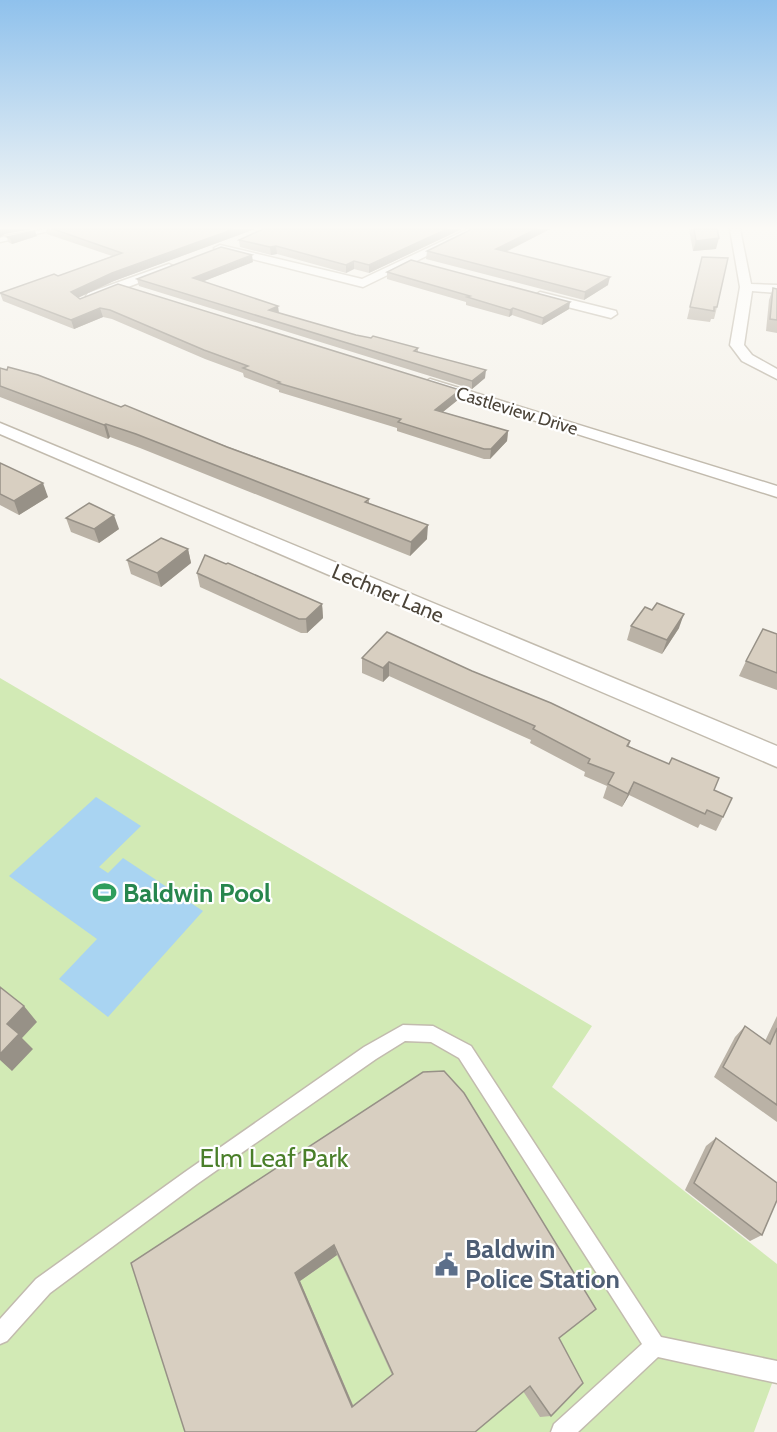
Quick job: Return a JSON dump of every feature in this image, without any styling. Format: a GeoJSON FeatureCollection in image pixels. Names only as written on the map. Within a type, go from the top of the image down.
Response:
{"type":"FeatureCollection","features":[{"type":"Feature","properties":{"kind":"street"},"geometry":{"type":"LineString","coordinates":[[81,301],[94,296]]}},
{"type":"Feature","properties":{"kind":"street"},"geometry":{"type":"LineString","coordinates":[[540,296],[611,314]]}},
{"type":"Feature","properties":{"kind":"street"},"geometry":{"type":"LineString","coordinates":[[745,296],[737,345],[747,358],[777,375]]}},
{"type":"Feature","properties":{"kind":"street","name":"Castleview Drive"},"geometry":{"type":"LineString","coordinates":[[414,378],[777,492]]}},
{"type":"Feature","properties":{"kind":"street","name":"Lechner Lane"},"geometry":{"type":"LineString","coordinates":[[0,428],[777,757]]}},
{"type":"Feature","properties":{"kind":"lane"},"geometry":{"type":"LineString","coordinates":[[0,1334],[43,1286],[191,1178],[370,1053],[403,1033],[433,1034],[465,1052],[655,1346],[777,1372]]}},
{"type":"Feature","properties":{"kind":"lane"},"geometry":{"type":"LineString","coordinates":[[562,1432],[655,1346]]}},
{"type":"Feature","properties":{"kind":"green space","name":"Elm Leaf Park"},"geometry":{"type":"Polygon","coordinates":[[[0,678],[592,1026],[552,1087],[777,1264],[777,1370],[754,1432],[0,1432],[0,678]]]}},
{"type":"Feature","properties":{"kind":"water","name":"Baldwin Pool"},"geometry":{"type":"Polygon","coordinates":[[[96,797],[141,826],[99,867],[108,873],[123,858],[203,911],[108,1017],[59,979],[97,939],[9,876],[96,797]]]}},
{"type":"Feature","properties":{"kind":"building"},"geometry":{"type":"Polygon","coordinates":[[[7,296],[76,296],[80,299],[88,296],[156,296],[460,390],[435,410],[508,431],[491,449],[484,449],[398,422],[401,419],[278,383],[280,382],[243,368],[248,366],[110,310],[100,308],[71,320],[7,296]]]}},
{"type":"Feature","properties":{"kind":"building"},"geometry":{"type":"Polygon","coordinates":[[[192,296],[247,296],[278,306],[269,310],[356,335],[371,338],[373,336],[418,348],[414,351],[486,370],[472,381],[192,296]]]}},
{"type":"Feature","properties":{"kind":"building"},"geometry":{"type":"Polygon","coordinates":[[[547,296],[570,302],[543,318],[467,297],[547,296]]]}},
{"type":"Feature","properties":{"kind":"building"},"geometry":{"type":"Polygon","coordinates":[[[693,296],[720,296],[714,311],[690,307],[693,296]]]}},
{"type":"Feature","properties":{"kind":"building"},"geometry":{"type":"Polygon","coordinates":[[[772,296],[777,296],[777,320],[770,319],[772,296]]]}},
{"type":"Feature","properties":{"kind":"building"},"geometry":{"type":"Polygon","coordinates":[[[8,367],[38,375],[121,407],[125,405],[227,447],[369,499],[365,502],[428,525],[411,542],[136,434],[104,425],[0,386],[0,368],[7,370],[8,367]]]}},
{"type":"Feature","properties":{"kind":"building"},"geometry":{"type":"Polygon","coordinates":[[[0,463],[43,483],[14,501],[0,494],[0,463]]]}},
{"type":"Feature","properties":{"kind":"building"},"geometry":{"type":"Polygon","coordinates":[[[89,503],[114,515],[94,529],[66,518],[89,503]]]}},
{"type":"Feature","properties":{"kind":"building"},"geometry":{"type":"Polygon","coordinates":[[[161,538],[188,549],[157,573],[127,560],[161,538]]]}},
{"type":"Feature","properties":{"kind":"building"},"geometry":{"type":"Polygon","coordinates":[[[205,555],[322,604],[306,619],[299,619],[197,573],[205,555]]]}},
{"type":"Feature","properties":{"kind":"building"},"geometry":{"type":"Polygon","coordinates":[[[657,603],[684,614],[667,640],[631,626],[645,607],[652,610],[657,603]]]}},
{"type":"Feature","properties":{"kind":"building"},"geometry":{"type":"Polygon","coordinates":[[[763,629],[777,634],[777,673],[746,661],[763,629]]]}},
{"type":"Feature","properties":{"kind":"building"},"geometry":{"type":"Polygon","coordinates":[[[387,632],[472,671],[551,703],[630,741],[627,746],[669,764],[672,758],[719,778],[714,790],[732,798],[723,817],[707,810],[705,814],[634,782],[628,794],[608,784],[614,773],[588,763],[590,759],[533,729],[535,726],[389,662],[383,668],[362,658],[387,632]]]}},
{"type":"Feature","properties":{"kind":"building"},"geometry":{"type":"Polygon","coordinates":[[[0,987],[24,1006],[7,1024],[19,1034],[0,1054],[0,987]]]}},
{"type":"Feature","properties":{"kind":"building"},"geometry":{"type":"Polygon","coordinates":[[[745,1026],[770,1044],[777,1028],[777,1105],[723,1067],[745,1026]]]}},
{"type":"Feature","properties":{"kind":"building","name":"Baldwin Police Station"},"geometry":{"type":"Polygon","coordinates":[[[444,1071],[464,1093],[596,1309],[559,1338],[583,1383],[551,1416],[530,1386],[475,1432],[185,1432],[131,1263],[423,1072],[444,1071]],[[334,1245],[295,1273],[352,1407],[393,1374],[334,1245]]]}},
{"type":"Feature","properties":{"kind":"building"},"geometry":{"type":"Polygon","coordinates":[[[716,1138],[777,1183],[777,1200],[762,1235],[694,1183],[716,1138]]]}},
{"type":"Feature","properties":{"kind":"place","name":"Baldwin Pool"},"geometry":{"type":"Point","coordinates":[105,893]}},
{"type":"Feature","properties":{"kind":"place","name":"Baldwin Police Station"},"geometry":{"type":"Point","coordinates":[447,1264]}}]}
